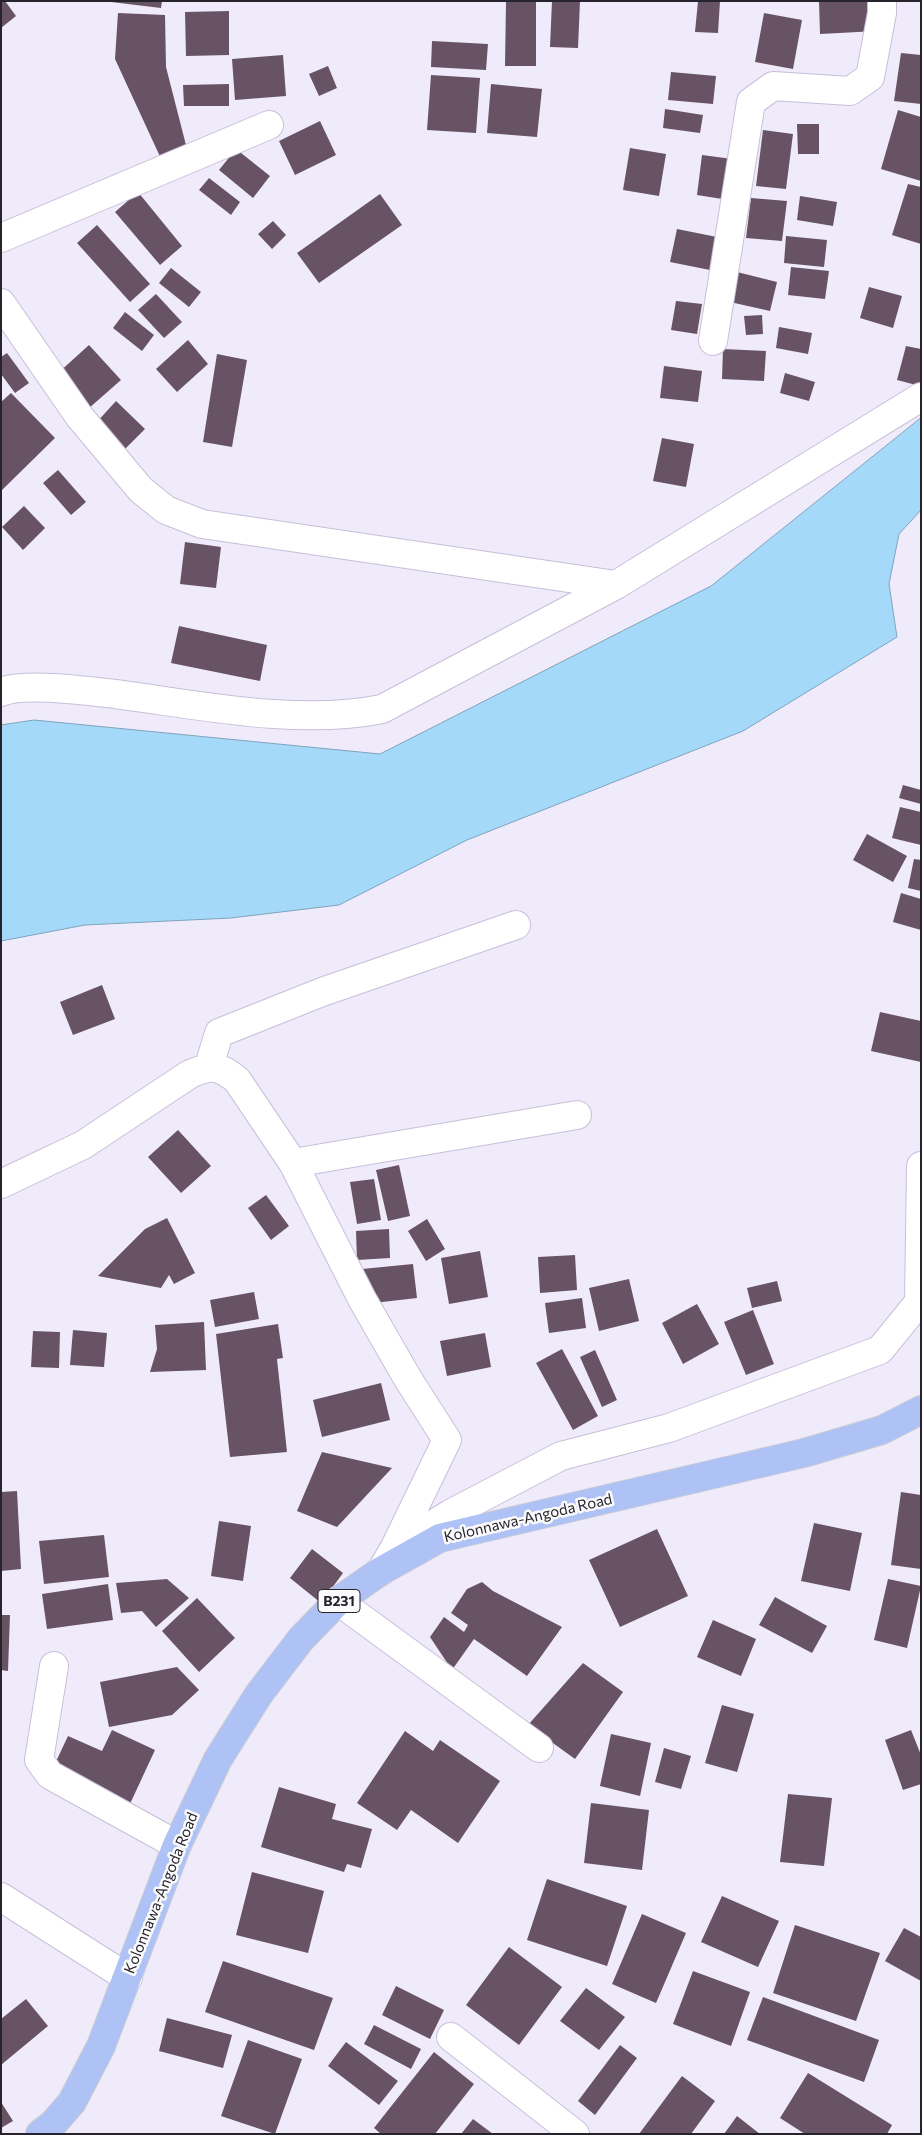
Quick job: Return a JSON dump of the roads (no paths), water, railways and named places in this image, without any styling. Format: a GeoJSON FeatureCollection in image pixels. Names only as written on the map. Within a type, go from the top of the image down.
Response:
{"type":"FeatureCollection","features":[{"type":"Feature","properties":{"kind":"main road","name":"Kolonnawa-Angoda Road"},"geometry":{"type":"LineString","coordinates":[[40,2134],[54,2124],[72,2102],[101,2046],[177,1845],[218,1759],[259,1694],[301,1638],[338,1601],[388,1560],[440,1538],[804,1453],[882,1430],[921,1410]]}},
{"type":"Feature","properties":{"kind":"street"},"geometry":{"type":"LineString","coordinates":[[713,341],[751,102],[773,86],[850,91],[870,76],[882,13],[882,1]]}},
{"type":"Feature","properties":{"kind":"street"},"geometry":{"type":"LineString","coordinates":[[1,238],[269,125]]}},
{"type":"Feature","properties":{"kind":"street"},"geometry":{"type":"LineString","coordinates":[[1,303],[79,416],[141,490],[166,510],[202,524],[616,584]]}},
{"type":"Feature","properties":{"kind":"street"},"geometry":{"type":"LineString","coordinates":[[1,692],[43,688],[82,690],[299,717],[356,715],[382,709],[616,584],[921,397]]}},
{"type":"Feature","properties":{"kind":"street"},"geometry":{"type":"LineString","coordinates":[[209,1066],[219,1033],[322,992],[516,925]]}},
{"type":"Feature","properties":{"kind":"street"},"geometry":{"type":"LineString","coordinates":[[1,1184],[83,1145],[190,1074],[209,1066],[226,1071],[237,1080],[293,1163],[362,1299],[408,1379],[447,1440],[388,1560]]}},
{"type":"Feature","properties":{"kind":"street"},"geometry":{"type":"LineString","coordinates":[[293,1163],[577,1115]]}},
{"type":"Feature","properties":{"kind":"street"},"geometry":{"type":"LineString","coordinates":[[388,1560],[450,1514],[561,1456],[669,1428],[880,1350],[919,1302],[921,1166]]}},
{"type":"Feature","properties":{"kind":"street"},"geometry":{"type":"LineString","coordinates":[[338,1601],[539,1748]]}},
{"type":"Feature","properties":{"kind":"street"},"geometry":{"type":"LineString","coordinates":[[54,1666],[39,1760],[43,1768],[50,1775],[177,1845]]}},
{"type":"Feature","properties":{"kind":"street"},"geometry":{"type":"LineString","coordinates":[[1,1898],[128,1978]]}},
{"type":"Feature","properties":{"kind":"street"},"geometry":{"type":"LineString","coordinates":[[450,2037],[575,2134]]}},
{"type":"Feature","properties":{"kind":"water"},"geometry":{"type":"Polygon","coordinates":[[[921,418],[921,510],[899,534],[889,584],[897,637],[743,731],[467,840],[339,905],[231,918],[85,925],[1,941],[1,725],[34,720],[380,754],[711,586],[921,418]]]}}]}
